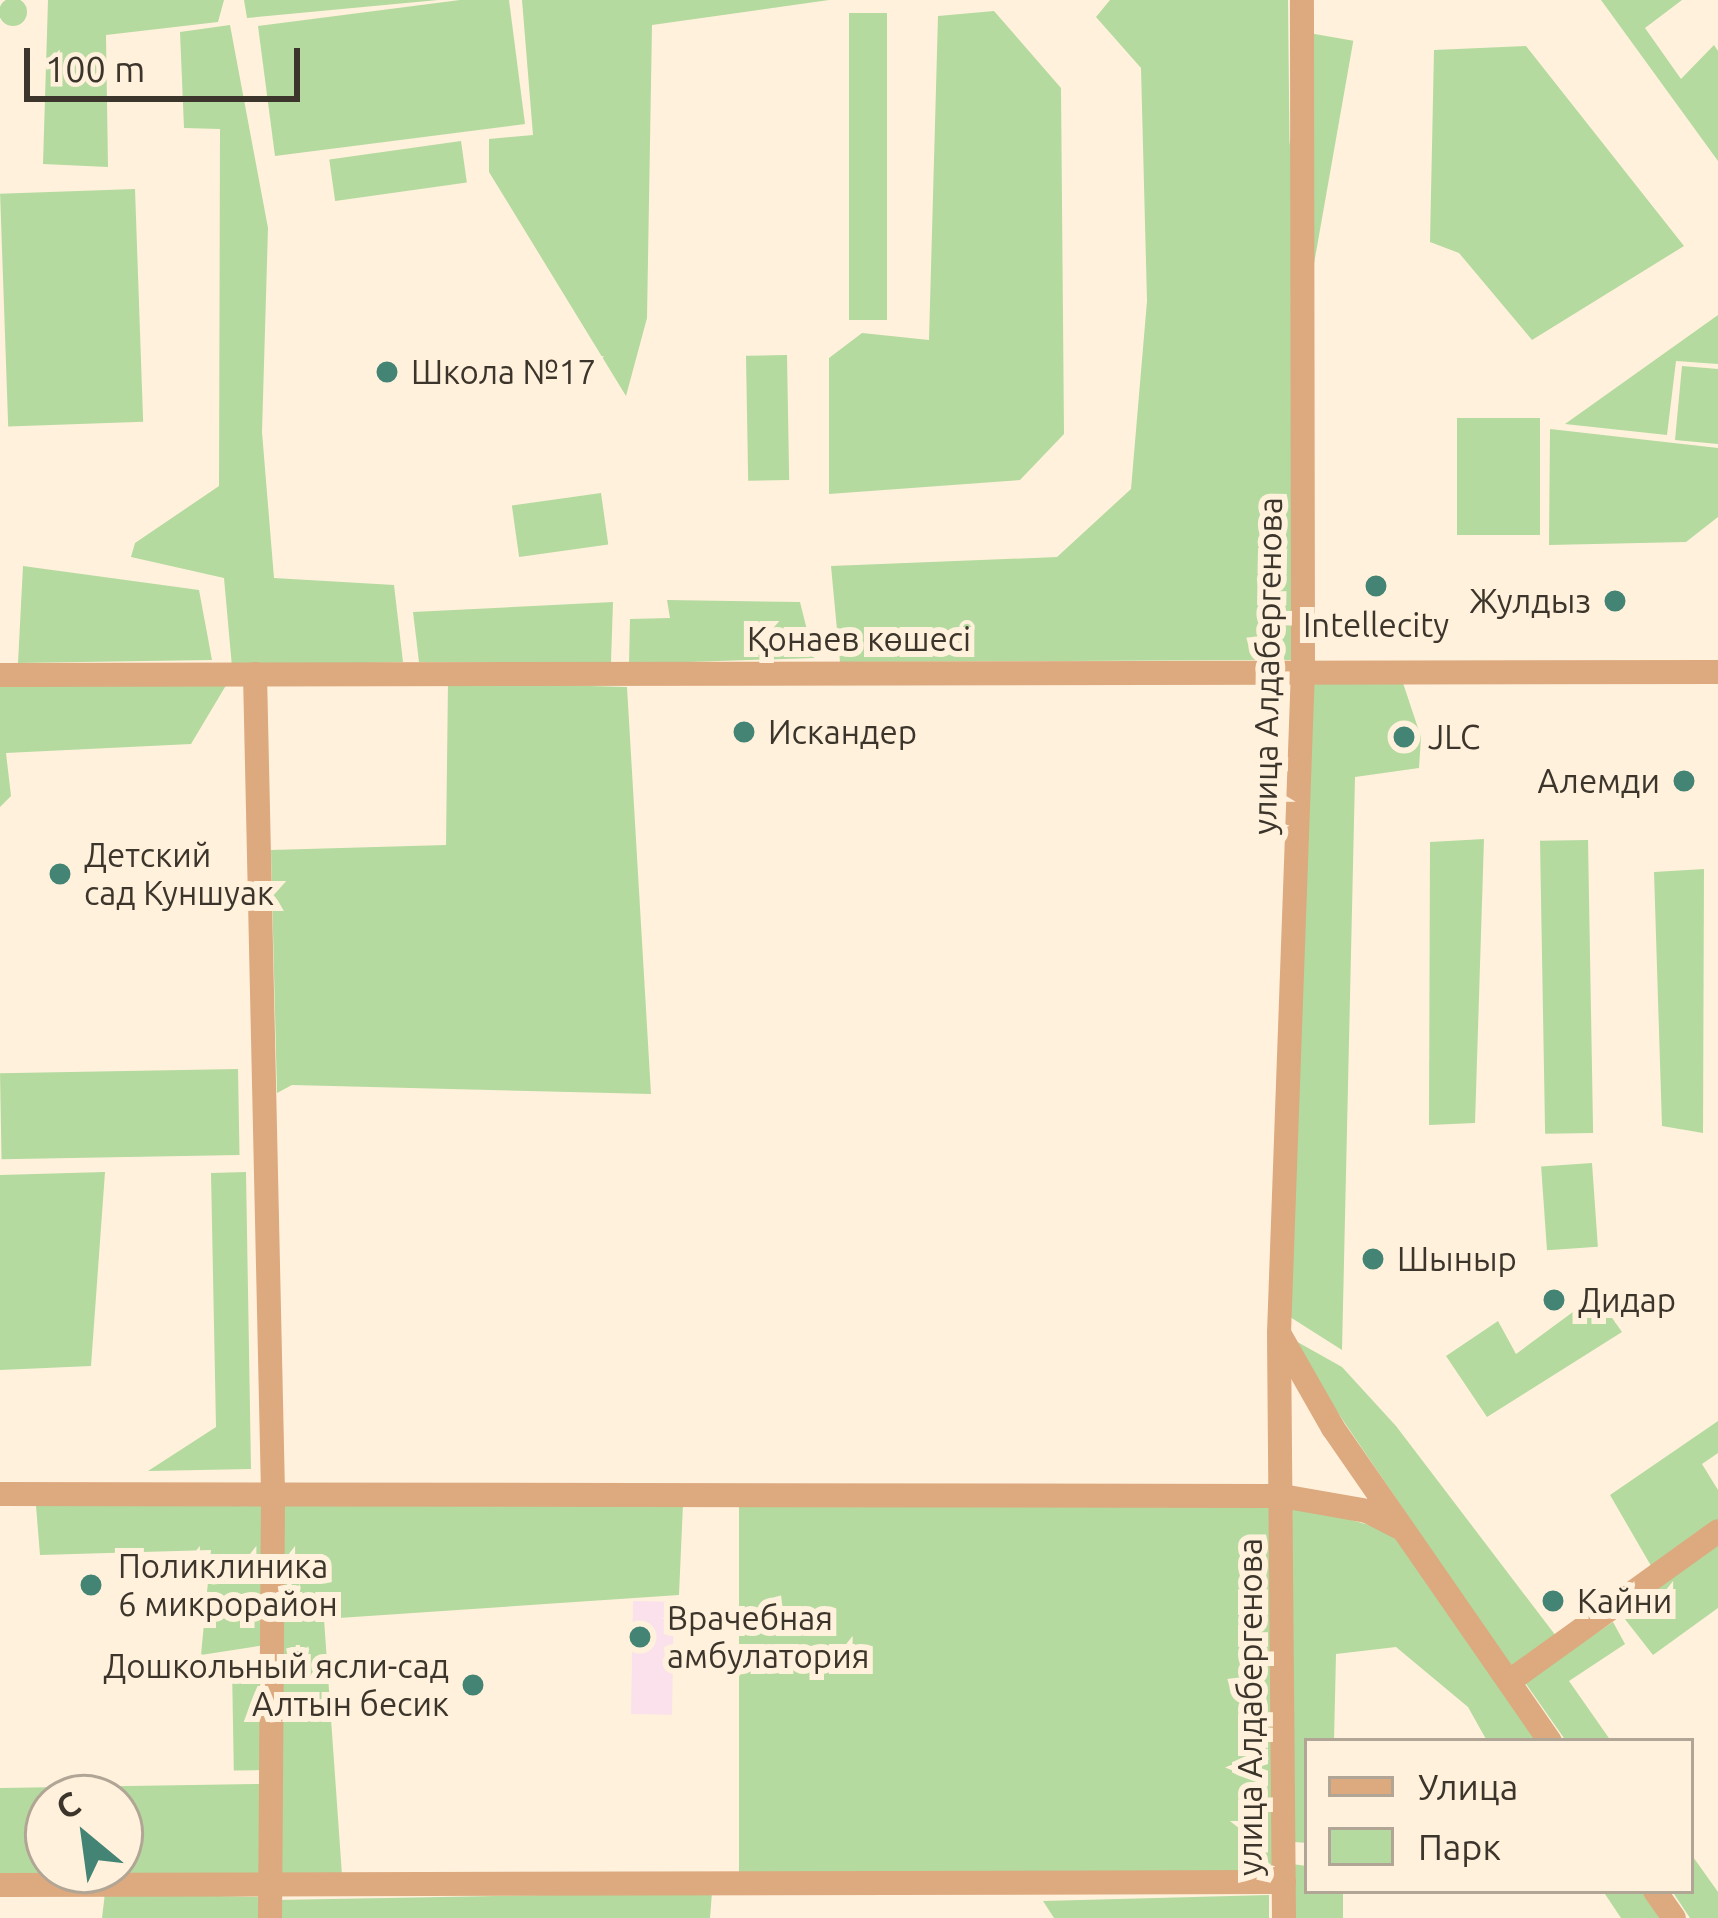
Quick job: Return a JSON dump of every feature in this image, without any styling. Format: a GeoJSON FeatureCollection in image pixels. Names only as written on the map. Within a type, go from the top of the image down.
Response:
{"type":"FeatureCollection","features":[{"type":"Feature","properties":{"kind":"street","name":"улица Алдабергенова"},"geometry":{"type":"LineString","coordinates":[[1284,1918],[1279,1333],[1304,670],[1302,0]]}},
{"type":"Feature","properties":{"kind":"street","name":"Қонаев көшесі"},"geometry":{"type":"LineString","coordinates":[[0,675],[1718,672]]}},
{"type":"Feature","properties":{"kind":"street"},"geometry":{"type":"LineString","coordinates":[[255,674],[273,1495],[270,1918]]}},
{"type":"Feature","properties":{"kind":"street"},"geometry":{"type":"LineString","coordinates":[[1279,1333],[1401,1528],[1548,1738]]}},
{"type":"Feature","properties":{"kind":"street"},"geometry":{"type":"LineString","coordinates":[[0,1494],[1282,1496]]}},
{"type":"Feature","properties":{"kind":"street","name":"улица Алдабергенова"},"geometry":{"type":"LineString","coordinates":[[1282,1496],[1367,1510],[1401,1528]]}},
{"type":"Feature","properties":{"kind":"street"},"geometry":{"type":"LineString","coordinates":[[1511,1680],[1718,1531]]}},
{"type":"Feature","properties":{"kind":"street"},"geometry":{"type":"LineString","coordinates":[[0,1885],[1284,1882]]}},
{"type":"Feature","properties":{"kind":"shaded area"},"geometry":{"type":"Polygon","coordinates":[[[633,1601],[674,1602],[672,1715],[631,1714],[633,1601]]]}},
{"type":"Feature","properties":{"kind":"green space"},"geometry":{"type":"Polygon","coordinates":[[[8,-1],[18,-1],[26,7],[26,17],[18,25],[8,25],[0,17],[0,7],[8,-1]]]}},
{"type":"Feature","properties":{"kind":"green space"},"geometry":{"type":"Polygon","coordinates":[[[48,0],[224,0],[218,22],[106,35],[108,167],[43,164],[48,0]]]}},
{"type":"Feature","properties":{"kind":"green space"},"geometry":{"type":"Polygon","coordinates":[[[244,0],[438,0],[247,18],[244,0]]]}},
{"type":"Feature","properties":{"kind":"green space"},"geometry":{"type":"Polygon","coordinates":[[[460,0],[509,0],[525,124],[275,156],[258,26],[460,0]]]}},
{"type":"Feature","properties":{"kind":"green space"},"geometry":{"type":"Polygon","coordinates":[[[522,0],[829,0],[652,25],[647,318],[626,396],[489,172],[489,139],[533,135],[522,0]]]}},
{"type":"Feature","properties":{"kind":"green space"},"geometry":{"type":"Polygon","coordinates":[[[1110,0],[1288,0],[1295,660],[840,662],[831,566],[1057,557],[1131,489],[1147,301],[1141,68],[1096,17],[1110,0]]]}},
{"type":"Feature","properties":{"kind":"green space"},"geometry":{"type":"Polygon","coordinates":[[[1601,0],[1682,0],[1645,28],[1681,79],[1714,45],[1718,51],[1718,161],[1601,0]]]}},
{"type":"Feature","properties":{"kind":"green space"},"geometry":{"type":"Polygon","coordinates":[[[994,11],[1061,88],[1064,434],[1020,480],[829,494],[829,358],[862,333],[929,340],[938,16],[994,11]]]}},
{"type":"Feature","properties":{"kind":"green space"},"geometry":{"type":"Polygon","coordinates":[[[849,13],[887,13],[887,320],[849,320],[849,13]]]}},
{"type":"Feature","properties":{"kind":"green space"},"geometry":{"type":"Polygon","coordinates":[[[230,25],[268,228],[262,432],[274,578],[394,585],[403,662],[232,667],[224,578],[131,557],[135,543],[219,486],[220,129],[184,128],[180,32],[230,25]]]}},
{"type":"Feature","properties":{"kind":"green space"},"geometry":{"type":"Polygon","coordinates":[[[1309,33],[1353,41],[1245,653],[1201,646],[1309,33]]]}},
{"type":"Feature","properties":{"kind":"green space"},"geometry":{"type":"Polygon","coordinates":[[[1526,46],[1684,246],[1532,340],[1459,253],[1430,242],[1434,50],[1526,46]]]}},
{"type":"Feature","properties":{"kind":"green space"},"geometry":{"type":"Polygon","coordinates":[[[461,141],[467,183],[335,201],[329,160],[461,141]]]}},
{"type":"Feature","properties":{"kind":"green space"},"geometry":{"type":"Polygon","coordinates":[[[135,189],[143,422],[8,427],[0,194],[135,189]]]}},
{"type":"Feature","properties":{"kind":"green space"},"geometry":{"type":"Polygon","coordinates":[[[1718,315],[1718,364],[1676,361],[1667,435],[1565,424],[1718,315]]]}},
{"type":"Feature","properties":{"kind":"green space"},"geometry":{"type":"Polygon","coordinates":[[[787,355],[789,480],[748,481],[746,356],[787,355]]]}},
{"type":"Feature","properties":{"kind":"green space"},"geometry":{"type":"Polygon","coordinates":[[[1682,366],[1718,369],[1718,444],[1675,440],[1682,366]]]}},
{"type":"Feature","properties":{"kind":"green space"},"geometry":{"type":"Polygon","coordinates":[[[1457,418],[1540,418],[1540,535],[1457,535],[1457,418]]]}},
{"type":"Feature","properties":{"kind":"green space"},"geometry":{"type":"Polygon","coordinates":[[[1550,429],[1718,448],[1718,517],[1686,542],[1549,545],[1550,429]]]}},
{"type":"Feature","properties":{"kind":"green space"},"geometry":{"type":"Polygon","coordinates":[[[601,493],[608,544],[519,557],[512,506],[601,493]]]}},
{"type":"Feature","properties":{"kind":"green space"},"geometry":{"type":"Polygon","coordinates":[[[23,566],[199,590],[212,660],[18,663],[23,566]]]}},
{"type":"Feature","properties":{"kind":"green space"},"geometry":{"type":"Polygon","coordinates":[[[667,600],[800,602],[814,658],[629,664],[630,619],[670,618],[667,600]]]}},
{"type":"Feature","properties":{"kind":"green space"},"geometry":{"type":"Polygon","coordinates":[[[613,602],[611,662],[419,662],[413,612],[613,602]]]}},
{"type":"Feature","properties":{"kind":"green space"},"geometry":{"type":"Polygon","coordinates":[[[1401,677],[1421,737],[1419,768],[1355,777],[1342,1350],[1290,1317],[1313,681],[1401,677]]]}},
{"type":"Feature","properties":{"kind":"green space"},"geometry":{"type":"Polygon","coordinates":[[[228,682],[191,744],[6,753],[11,796],[0,807],[0,683],[228,682]]]}},
{"type":"Feature","properties":{"kind":"green space"},"geometry":{"type":"Polygon","coordinates":[[[448,682],[627,687],[651,1094],[292,1085],[277,1093],[271,850],[446,845],[448,682]]]}},
{"type":"Feature","properties":{"kind":"green space"},"geometry":{"type":"Polygon","coordinates":[[[1484,839],[1475,1123],[1429,1125],[1430,842],[1484,839]]]}},
{"type":"Feature","properties":{"kind":"green space"},"geometry":{"type":"Polygon","coordinates":[[[1588,840],[1593,1133],[1545,1134],[1540,841],[1588,840]]]}},
{"type":"Feature","properties":{"kind":"green space"},"geometry":{"type":"Polygon","coordinates":[[[1704,869],[1703,1133],[1662,1126],[1654,872],[1704,869]]]}},
{"type":"Feature","properties":{"kind":"green space"},"geometry":{"type":"Polygon","coordinates":[[[238,1069],[240,1155],[2,1159],[0,1073],[238,1069]]]}},
{"type":"Feature","properties":{"kind":"green space"},"geometry":{"type":"Polygon","coordinates":[[[1592,1163],[1598,1247],[1547,1250],[1541,1167],[1592,1163]]]}},
{"type":"Feature","properties":{"kind":"green space"},"geometry":{"type":"Polygon","coordinates":[[[105,1172],[91,1366],[0,1370],[0,1175],[105,1172]]]}},
{"type":"Feature","properties":{"kind":"green space"},"geometry":{"type":"Polygon","coordinates":[[[246,1172],[251,1469],[148,1471],[216,1427],[211,1173],[246,1172]]]}},
{"type":"Feature","properties":{"kind":"green space"},"geometry":{"type":"Polygon","coordinates":[[[1596,1295],[1622,1332],[1487,1417],[1446,1356],[1498,1321],[1516,1354],[1596,1295]]]}},
{"type":"Feature","properties":{"kind":"green space"},"geometry":{"type":"Polygon","coordinates":[[[1285,1335],[1342,1367],[1396,1426],[1556,1636],[1512,1669],[1285,1335]]]}},
{"type":"Feature","properties":{"kind":"green space"},"geometry":{"type":"Polygon","coordinates":[[[1718,1421],[1718,1453],[1702,1464],[1718,1490],[1718,1524],[1654,1571],[1610,1495],[1718,1421]]]}},
{"type":"Feature","properties":{"kind":"green space"},"geometry":{"type":"Polygon","coordinates":[[[265,1502],[265,1645],[201,1655],[211,1550],[40,1555],[36,1506],[265,1502]]]}},
{"type":"Feature","properties":{"kind":"green space"},"geometry":{"type":"Polygon","coordinates":[[[284,1502],[683,1504],[679,1595],[324,1619],[342,1875],[279,1874],[284,1502]]]}},
{"type":"Feature","properties":{"kind":"green space"},"geometry":{"type":"Polygon","coordinates":[[[739,1503],[1273,1503],[1273,1875],[739,1875],[739,1503]]]}},
{"type":"Feature","properties":{"kind":"green space"},"geometry":{"type":"Polygon","coordinates":[[[1289,1503],[1395,1532],[1542,1738],[1485,1738],[1468,1707],[1396,1647],[1336,1654],[1334,1738],[1304,1738],[1304,1843],[1294,1842],[1289,1503]]]}},
{"type":"Feature","properties":{"kind":"green space"},"geometry":{"type":"Polygon","coordinates":[[[1718,1536],[1718,1608],[1653,1655],[1617,1609],[1718,1536]]]}},
{"type":"Feature","properties":{"kind":"green space"},"geometry":{"type":"Polygon","coordinates":[[[1613,1622],[1625,1644],[1569,1681],[1609,1738],[1564,1738],[1524,1681],[1613,1622]]]}},
{"type":"Feature","properties":{"kind":"green space"},"geometry":{"type":"Polygon","coordinates":[[[263,1666],[265,1770],[234,1771],[232,1667],[263,1666]]]}},
{"type":"Feature","properties":{"kind":"green space"},"geometry":{"type":"Polygon","coordinates":[[[259,1784],[262,1881],[144,1878],[144,1786],[259,1784]]]}},
{"type":"Feature","properties":{"kind":"green space"},"geometry":{"type":"Polygon","coordinates":[[[0,1788],[24,1788],[24,1875],[0,1874],[0,1788]]]}},
{"type":"Feature","properties":{"kind":"green space"},"geometry":{"type":"Polygon","coordinates":[[[1694,1858],[1718,1892],[1718,1918],[1690,1918],[1674,1894],[1694,1894],[1694,1858]]]}},
{"type":"Feature","properties":{"kind":"green space"},"geometry":{"type":"Polygon","coordinates":[[[1292,1864],[1304,1866],[1304,1894],[1343,1894],[1343,1918],[1292,1918],[1292,1864]]]}},
{"type":"Feature","properties":{"kind":"green space"},"geometry":{"type":"Polygon","coordinates":[[[712,1892],[710,1918],[276,1918],[276,1900],[712,1892]]]}},
{"type":"Feature","properties":{"kind":"green space"},"geometry":{"type":"Polygon","coordinates":[[[105,1894],[260,1897],[260,1918],[102,1918],[105,1894]]]}},
{"type":"Feature","properties":{"kind":"green space"},"geometry":{"type":"Polygon","coordinates":[[[1605,1894],[1656,1894],[1673,1918],[1621,1918],[1605,1894]]]}},
{"type":"Feature","properties":{"kind":"green space"},"geometry":{"type":"Polygon","coordinates":[[[1269,1895],[1269,1918],[1054,1918],[1043,1901],[1269,1895]]]}},
{"type":"Feature","properties":{"kind":"place","name":"Школа №17"},"geometry":{"type":"Point","coordinates":[387,372]}},
{"type":"Feature","properties":{"kind":"place","name":"Intellecity"},"geometry":{"type":"Point","coordinates":[1376,586]}},
{"type":"Feature","properties":{"kind":"place","name":"Жулдыз"},"geometry":{"type":"Point","coordinates":[1615,601]}},
{"type":"Feature","properties":{"kind":"place","name":"Искандер"},"geometry":{"type":"Point","coordinates":[744,732]}},
{"type":"Feature","properties":{"kind":"place","name":"JLC"},"geometry":{"type":"Point","coordinates":[1404,737]}},
{"type":"Feature","properties":{"kind":"place","name":"Алемди"},"geometry":{"type":"Point","coordinates":[1684,781]}},
{"type":"Feature","properties":{"kind":"place","name":"Детский сад Куншуак"},"geometry":{"type":"Point","coordinates":[60,874]}},
{"type":"Feature","properties":{"kind":"place","name":"Шыныр"},"geometry":{"type":"Point","coordinates":[1373,1259]}},
{"type":"Feature","properties":{"kind":"place","name":"Дидар"},"geometry":{"type":"Point","coordinates":[1554,1300]}},
{"type":"Feature","properties":{"kind":"place","name":"Поликлиника 6 микрорайон"},"geometry":{"type":"Point","coordinates":[91,1585]}},
{"type":"Feature","properties":{"kind":"place","name":"Кайни"},"geometry":{"type":"Point","coordinates":[1553,1601]}},
{"type":"Feature","properties":{"kind":"place","name":"Врачебная амбулатория"},"geometry":{"type":"Point","coordinates":[640,1637]}},
{"type":"Feature","properties":{"kind":"place","name":"Дошкольный ясли-сад Алтын бесик"},"geometry":{"type":"Point","coordinates":[473,1685]}}]}
